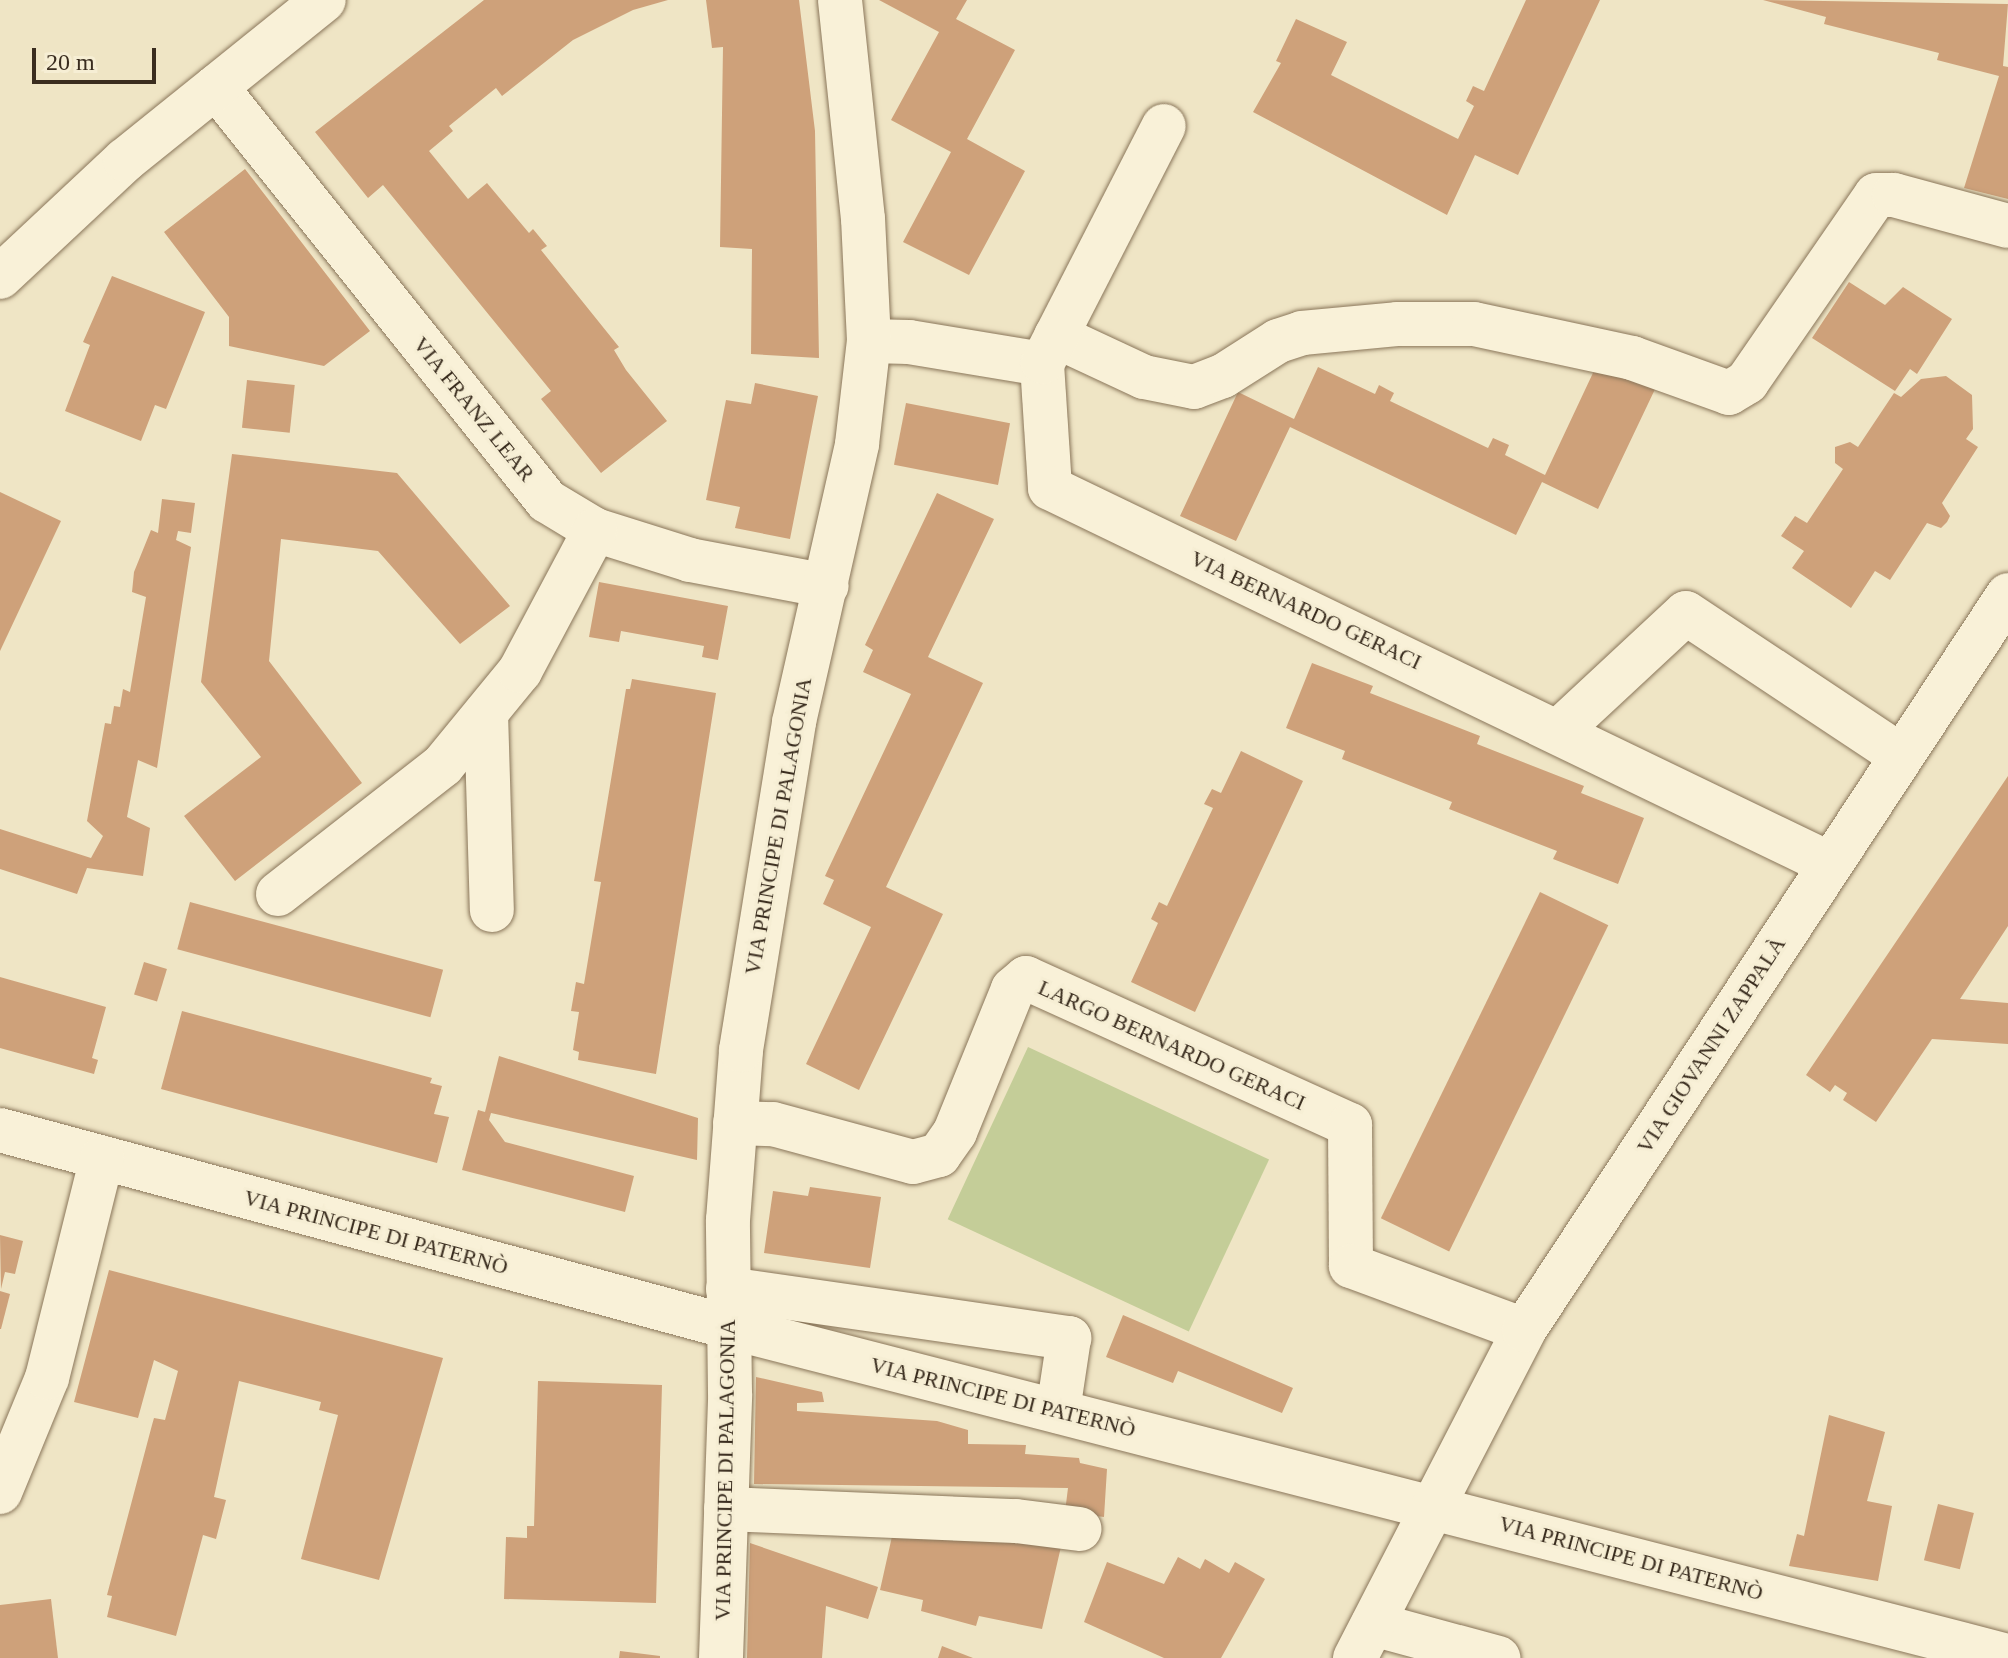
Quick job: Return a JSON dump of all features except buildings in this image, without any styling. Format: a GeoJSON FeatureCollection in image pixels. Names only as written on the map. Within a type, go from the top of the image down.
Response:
{"type":"FeatureCollection","features":[{"type":"Feature","properties":{"kind":"street"},"geometry":{"type":"LineString","coordinates":[[0,277],[84,196],[324,0]]}},
{"type":"Feature","properties":{"kind":"street","name":"VIA PRINCIPE DI PALAGONIA"},"geometry":{"type":"LineString","coordinates":[[721,1658],[735,1123],[751,978],[794,722],[857,444],[869,341],[865,234],[840,0]]}},
{"type":"Feature","properties":{"kind":"street","name":"VIA FRANZ LEAR"},"geometry":{"type":"LineString","coordinates":[[216,87],[547,501],[595,530],[690,560],[827,586]]}},
{"type":"Feature","properties":{"kind":"street"},"geometry":{"type":"LineString","coordinates":[[1049,350],[1164,126]]}},
{"type":"Feature","properties":{"kind":"street"},"geometry":{"type":"LineString","coordinates":[[869,341],[1049,350],[1144,377],[1194,387],[1223,376],[1278,341],[1302,333],[1427,322],[1474,324],[1632,358],[1729,393],[1747,382],[1876,195],[1894,195],[2008,226]]}},
{"type":"Feature","properties":{"kind":"street","name":"VIA BERNARDO GERACI"},"geometry":{"type":"LineString","coordinates":[[1049,350],[1050,488],[1830,864]]}},
{"type":"Feature","properties":{"kind":"street"},"geometry":{"type":"LineString","coordinates":[[278,894],[443,765],[520,671],[595,530]]}},
{"type":"Feature","properties":{"kind":"street","name":"VIA GIOVANNI ZAPPALÀ"},"geometry":{"type":"LineString","coordinates":[[1364,1641],[1524,1330],[2008,595]]}},
{"type":"Feature","properties":{"kind":"street"},"geometry":{"type":"LineString","coordinates":[[1559,731],[1686,613],[1901,756]]}},
{"type":"Feature","properties":{"kind":"street"},"geometry":{"type":"LineString","coordinates":[[486,713],[492,910]]}},
{"type":"Feature","properties":{"kind":"street","name":"LARGO BERNARDO GERACI"},"geometry":{"type":"LineString","coordinates":[[735,1123],[773,1124],[913,1162],[939,1155],[955,1132],[1013,989],[1026,978],[1350,1125],[1351,1266],[1524,1330]]}},
{"type":"Feature","properties":{"kind":"street","name":"VIA PRINCIPE DI PATERNÒ"},"geometry":{"type":"LineString","coordinates":[[0,1130],[102,1158],[728,1308],[1058,1411],[1434,1507],[1934,1647],[2008,1656]]}},
{"type":"Feature","properties":{"kind":"street"},"geometry":{"type":"LineString","coordinates":[[0,1492],[47,1378],[102,1158]]}},
{"type":"Feature","properties":{"kind":"street"},"geometry":{"type":"LineString","coordinates":[[728,1308],[1069,1338],[1058,1411]]}},
{"type":"Feature","properties":{"kind":"street"},"geometry":{"type":"LineString","coordinates":[[726,1509],[1016,1521],[1079,1529]]}},
{"type":"Feature","properties":{"kind":"street"},"geometry":{"type":"LineString","coordinates":[[1364,1641],[1498,1658]]}},
{"type":"Feature","properties":{"kind":"green space"},"geometry":{"type":"Polygon","coordinates":[[[1028,1047],[1269,1159],[1189,1332],[948,1219],[1028,1047]]]}}]}
